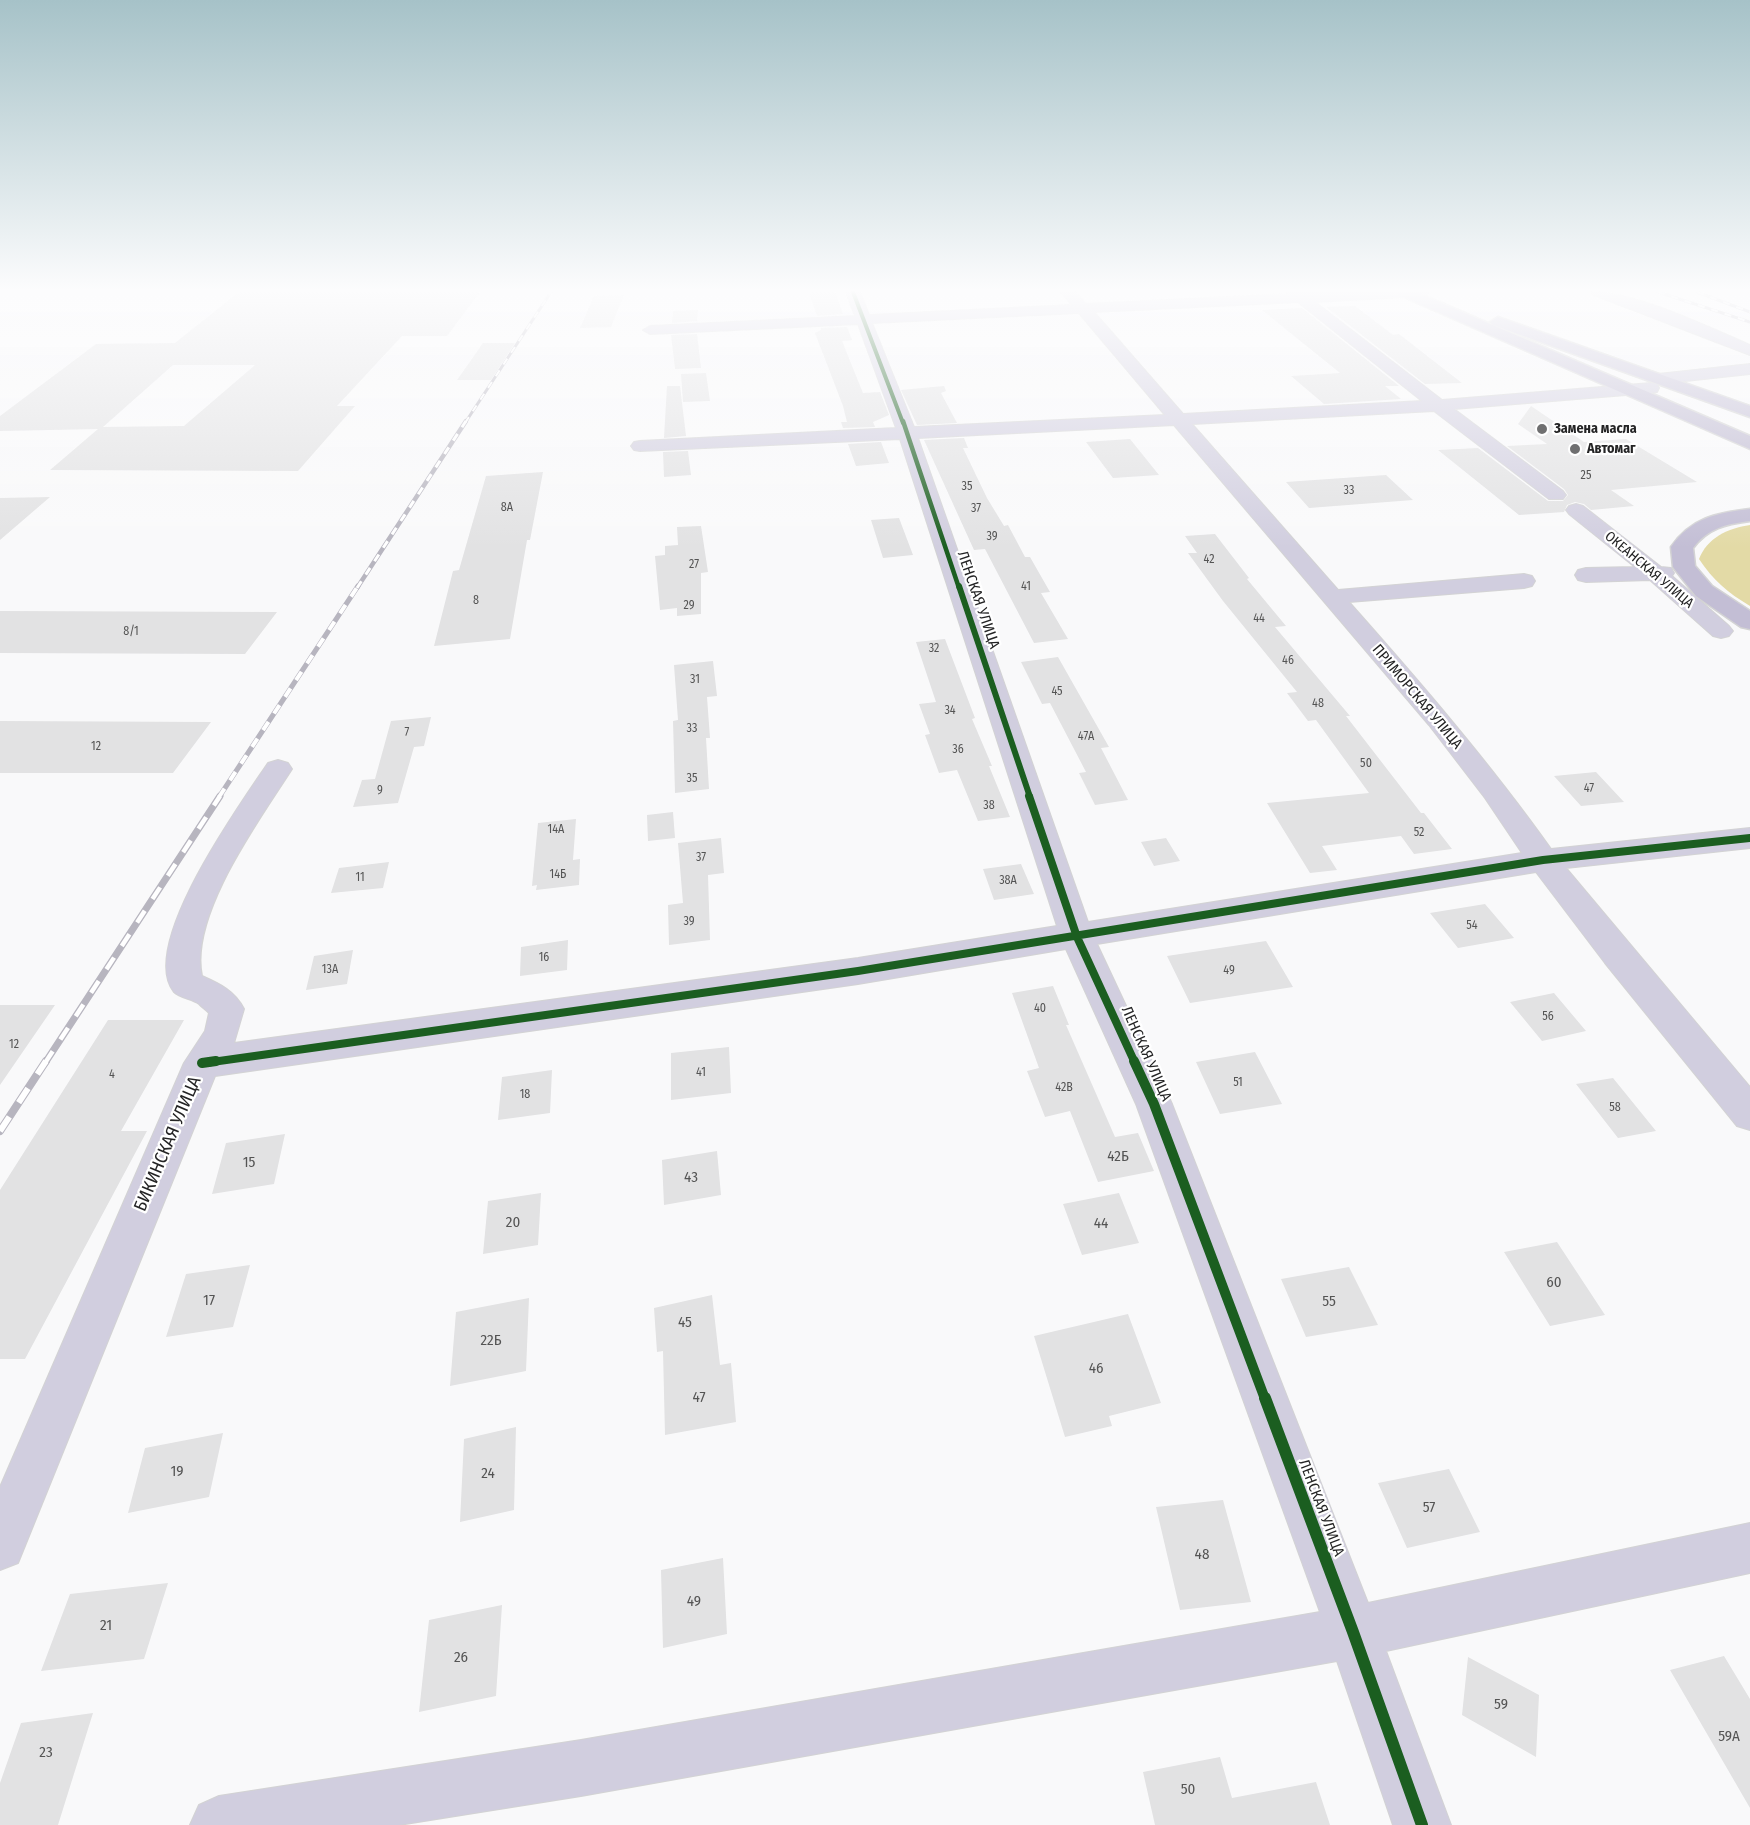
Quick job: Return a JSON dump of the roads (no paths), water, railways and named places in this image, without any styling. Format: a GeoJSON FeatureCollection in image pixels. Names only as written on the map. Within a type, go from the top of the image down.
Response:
{"type":"FeatureCollection","features":[{"type":"Feature","properties":{"kind":"highway"},"geometry":{"type":"LineString","coordinates":[[1600,377],[1750,443]]}},
{"type":"Feature","properties":{"kind":"highway"},"geometry":{"type":"LineString","coordinates":[[1639,377],[1750,430]]}},
{"type":"Feature","properties":{"kind":"main road"},"geometry":{"type":"LineString","coordinates":[[1654,383],[1750,412]]}},
{"type":"Feature","properties":{"kind":"main road"},"geometry":{"type":"LineString","coordinates":[[1750,515],[1725,518],[1695,531],[1682,547],[1684,567],[1704,591],[1750,622]]}},
{"type":"Feature","properties":{"kind":"street","name":"ЛЕНСКАЯ УЛИЦА"},"geometry":{"type":"LineString","coordinates":[[885,377],[907,433],[1077,937],[1154,1104],[1353,1632],[1422,1825]]}},
{"type":"Feature","properties":{"kind":"street","name":"ПРИМОРСКАЯ УЛИЦА"},"geometry":{"type":"LineString","coordinates":[[1142,377],[1438,719],[1495,791],[1543,860],[1617,954],[1750,1114]]}},
{"type":"Feature","properties":{"kind":"street"},"geometry":{"type":"LineString","coordinates":[[1402,377],[1556,495]]}},
{"type":"Feature","properties":{"kind":"street"},"geometry":{"type":"LineString","coordinates":[[640,446],[1437,405],[1631,391],[1654,383],[1694,377]]}},
{"type":"Feature","properties":{"kind":"street","name":"ОКЕАНСКАЯ УЛИЦА"},"geometry":{"type":"LineString","coordinates":[[1576,510],[1654,572],[1720,631]]}},
{"type":"Feature","properties":{"kind":"street"},"geometry":{"type":"LineString","coordinates":[[1586,575],[1654,572],[1691,575]]}},
{"type":"Feature","properties":{"kind":"street"},"geometry":{"type":"LineString","coordinates":[[1331,597],[1524,581]]}},
{"type":"Feature","properties":{"kind":"street","name":"БИКИНСКАЯ УЛИЦА"},"geometry":{"type":"LineString","coordinates":[[0,1545],[202,1063],[221,1035],[227,1009],[210,994],[187,984],[184,963],[191,927],[202,892],[278,770]]}},
{"type":"Feature","properties":{"kind":"street"},"geometry":{"type":"LineString","coordinates":[[202,1063],[858,971],[1543,860],[1750,838]]}},
{"type":"Feature","properties":{"kind":"street"},"geometry":{"type":"LineString","coordinates":[[219,1825],[593,1766],[1353,1632],[1750,1548]]}},
{"type":"Feature","properties":{"kind":"railway"},"geometry":{"type":"LineString","coordinates":[[465,423],[495,377]]}},
{"type":"Feature","properties":{"kind":"railway"},"geometry":{"type":"LineString","coordinates":[[357,588],[466,421]]}},
{"type":"Feature","properties":{"kind":"railway"},"geometry":{"type":"LineString","coordinates":[[219,797],[358,586]]}},
{"type":"Feature","properties":{"kind":"railway"},"geometry":{"type":"LineString","coordinates":[[45,1063],[220,796]]}},
{"type":"Feature","properties":{"kind":"railway"},"geometry":{"type":"LineString","coordinates":[[0,1131],[46,1061]]}},
{"type":"Feature","properties":{"kind":"place","name":"Замена масла"},"geometry":{"type":"Point","coordinates":[1542,429]}},
{"type":"Feature","properties":{"kind":"place","name":"Автомаг"},"geometry":{"type":"Point","coordinates":[1575,449]}}]}
